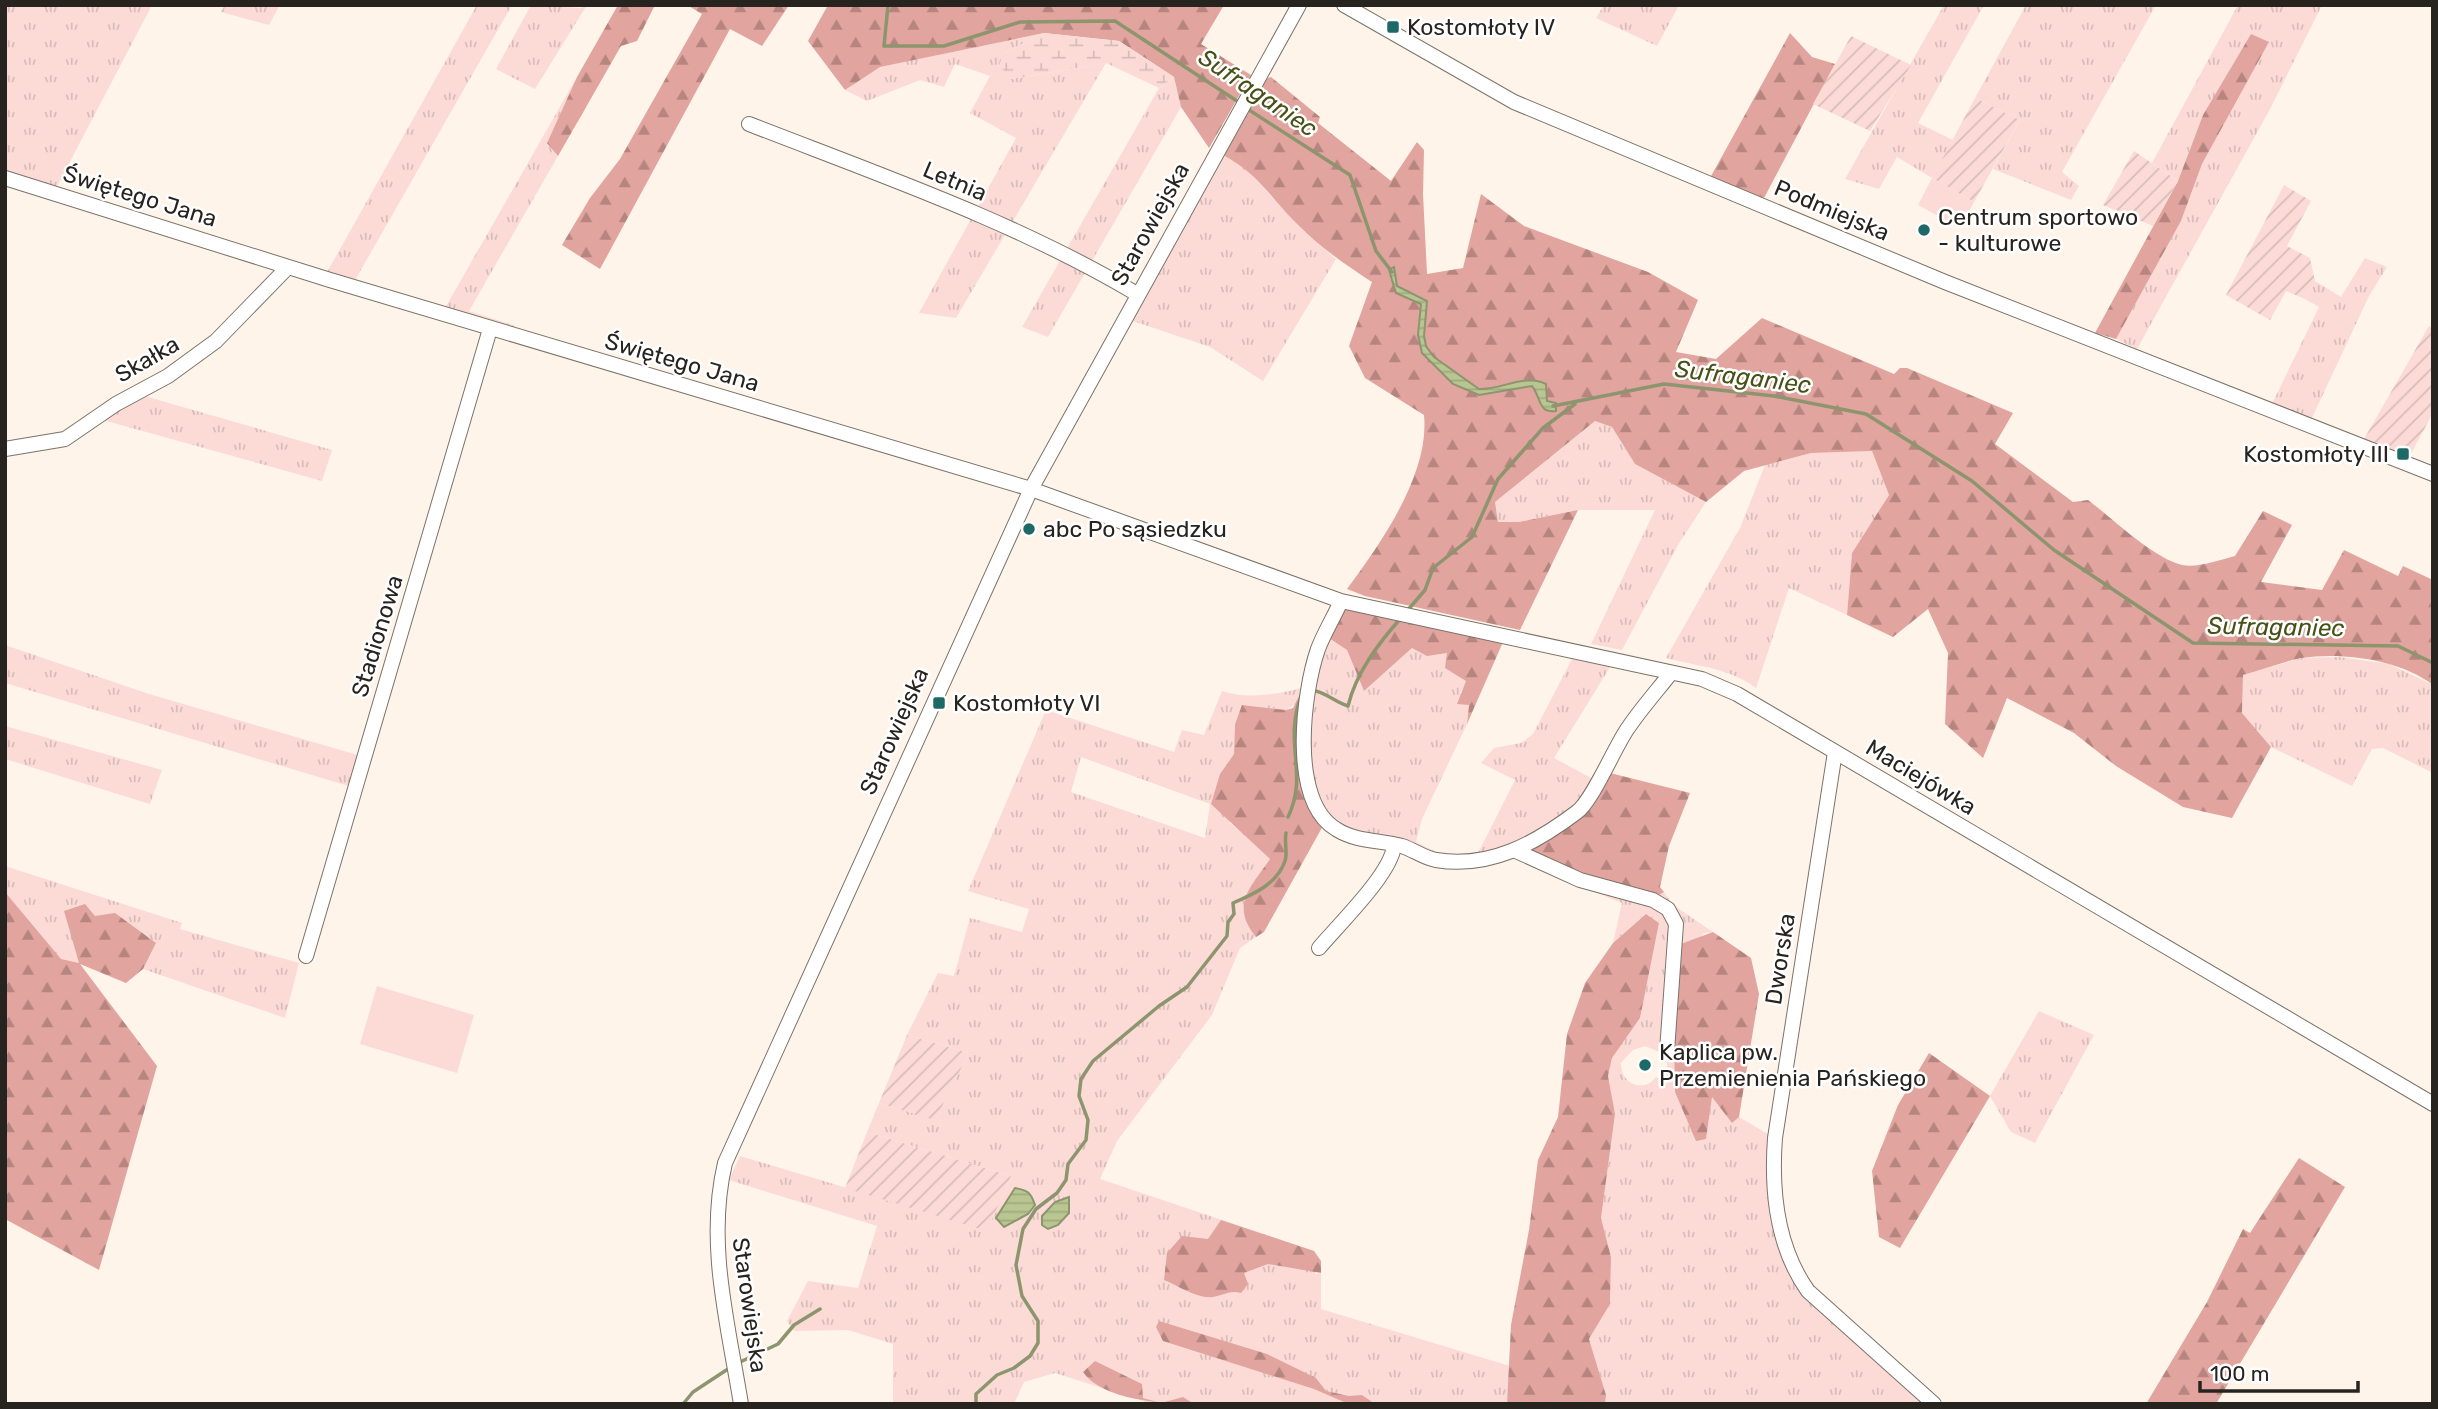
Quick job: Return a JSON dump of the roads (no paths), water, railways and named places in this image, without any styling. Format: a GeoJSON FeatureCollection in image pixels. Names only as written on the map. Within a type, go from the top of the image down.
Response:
{"type":"FeatureCollection","features":[{"type":"Feature","properties":{"kind":"street","name":"Starowiejska"},"geometry":{"type":"LineString","coordinates":[[741,1404],[717,1245],[718,1193],[726,1163],[1031,489],[1237,113],[1300,5]]}},
{"type":"Feature","properties":{"kind":"street","name":"Podmiejska"},"geometry":{"type":"LineString","coordinates":[[1344,5],[1514,102],[1945,282],[2433,474]]}},
{"type":"Feature","properties":{"kind":"street","name":"Letnia"},"geometry":{"type":"LineString","coordinates":[[749,124],[890,179],[1046,245],[1137,294]]}},
{"type":"Feature","properties":{"kind":"street","name":"Świętego Jana"},"geometry":{"type":"LineString","coordinates":[[5,178],[490,329],[1031,489],[1342,601]]}},
{"type":"Feature","properties":{"kind":"street","name":"Skałka"},"geometry":{"type":"LineString","coordinates":[[5,449],[65,439],[116,404],[168,376],[216,341],[288,267]]}},
{"type":"Feature","properties":{"kind":"street","name":"Stadionowa"},"geometry":{"type":"LineString","coordinates":[[306,956],[490,329]]}},
{"type":"Feature","properties":{"kind":"street","name":"Maciejówka"},"geometry":{"type":"LineString","coordinates":[[1342,601],[1702,679],[1737,694],[2433,1104]]}},
{"type":"Feature","properties":{"kind":"street"},"geometry":{"type":"LineString","coordinates":[[1342,601],[1318,648],[1308,690],[1305,755],[1309,786],[1319,811],[1334,829],[1358,839],[1395,845],[1434,860],[1454,862],[1487,859],[1516,851],[1580,810],[1591,797],[1598,778],[1628,728],[1671,673]]}},
{"type":"Feature","properties":{"kind":"street","name":"Dworska"},"geometry":{"type":"LineString","coordinates":[[1835,752],[1775,1138],[1773,1194],[1782,1233],[1798,1277],[1808,1291],[1934,1404]]}},
{"type":"Feature","properties":{"kind":"street"},"geometry":{"type":"LineString","coordinates":[[1319,948],[1384,870],[1394,856],[1395,845]]}},
{"type":"Feature","properties":{"kind":"street"},"geometry":{"type":"LineString","coordinates":[[1516,851],[1541,865],[1580,880],[1653,900],[1668,909],[1676,924],[1667,1051]]}},
{"type":"Feature","properties":{"kind":"waterway","name":"Sufraganiec"},"geometry":{"type":"LineString","coordinates":[[888,5],[884,46],[944,46],[1020,22],[1115,21],[1240,103]]}},
{"type":"Feature","properties":{"kind":"waterway","name":"Sufraganiec"},"geometry":{"type":"LineString","coordinates":[[1246,108],[1350,175],[1376,251],[1392,272]]}},
{"type":"Feature","properties":{"kind":"waterway","name":"Sufraganiec"},"geometry":{"type":"LineString","coordinates":[[1553,406],[1664,384],[1774,396],[1866,414],[1972,481],[2054,550],[2193,643],[2398,646],[2433,663]]}},
{"type":"Feature","properties":{"kind":"waterway"},"geometry":{"type":"LineString","coordinates":[[1407,611],[1425,590],[1433,568],[1472,537],[1498,479],[1543,428],[1575,404]]}},
{"type":"Feature","properties":{"kind":"waterway"},"geometry":{"type":"LineString","coordinates":[[1311,690],[1348,706],[1356,682],[1369,660],[1400,619]]}},
{"type":"Feature","properties":{"kind":"waterway"},"geometry":{"type":"LineString","coordinates":[[1288,817],[1296,786],[1294,729],[1301,697]]}},
{"type":"Feature","properties":{"kind":"waterway"},"geometry":{"type":"LineString","coordinates":[[976,1404],[976,1394],[997,1375],[1014,1368],[1030,1356],[1038,1343],[1038,1321],[1022,1296],[1016,1265],[1023,1229],[1036,1209],[1057,1193],[1066,1180],[1068,1164],[1086,1140],[1088,1120],[1079,1096],[1081,1079],[1093,1061],[1159,1006],[1187,987],[1227,936],[1228,922],[1234,914],[1233,903],[1264,887],[1281,869],[1286,858],[1286,833]]}},
{"type":"Feature","properties":{"kind":"waterway"},"geometry":{"type":"LineString","coordinates":[[738,1363],[778,1344],[794,1325],[820,1309]]}},
{"type":"Feature","properties":{"kind":"waterway"},"geometry":{"type":"LineString","coordinates":[[683,1404],[693,1392],[731,1367]]}},
{"type":"Feature","properties":{"kind":"place","name":"Kostomłoty IV"},"geometry":{"type":"Point","coordinates":[1393,27]}},
{"type":"Feature","properties":{"kind":"place","name":"Centrum sportowo - kulturowe"},"geometry":{"type":"Point","coordinates":[1924,230]}},
{"type":"Feature","properties":{"kind":"place","name":"Kostomłoty III"},"geometry":{"type":"Point","coordinates":[2403,454]}},
{"type":"Feature","properties":{"kind":"place","name":"abc Po sąsiedzku"},"geometry":{"type":"Point","coordinates":[1029,529]}},
{"type":"Feature","properties":{"kind":"place","name":"Kostomłoty VI"},"geometry":{"type":"Point","coordinates":[939,703]}},
{"type":"Feature","properties":{"kind":"place","name":"Kaplica pw. Przemienienia Pańskiego"},"geometry":{"type":"Point","coordinates":[1645,1065]}}]}
